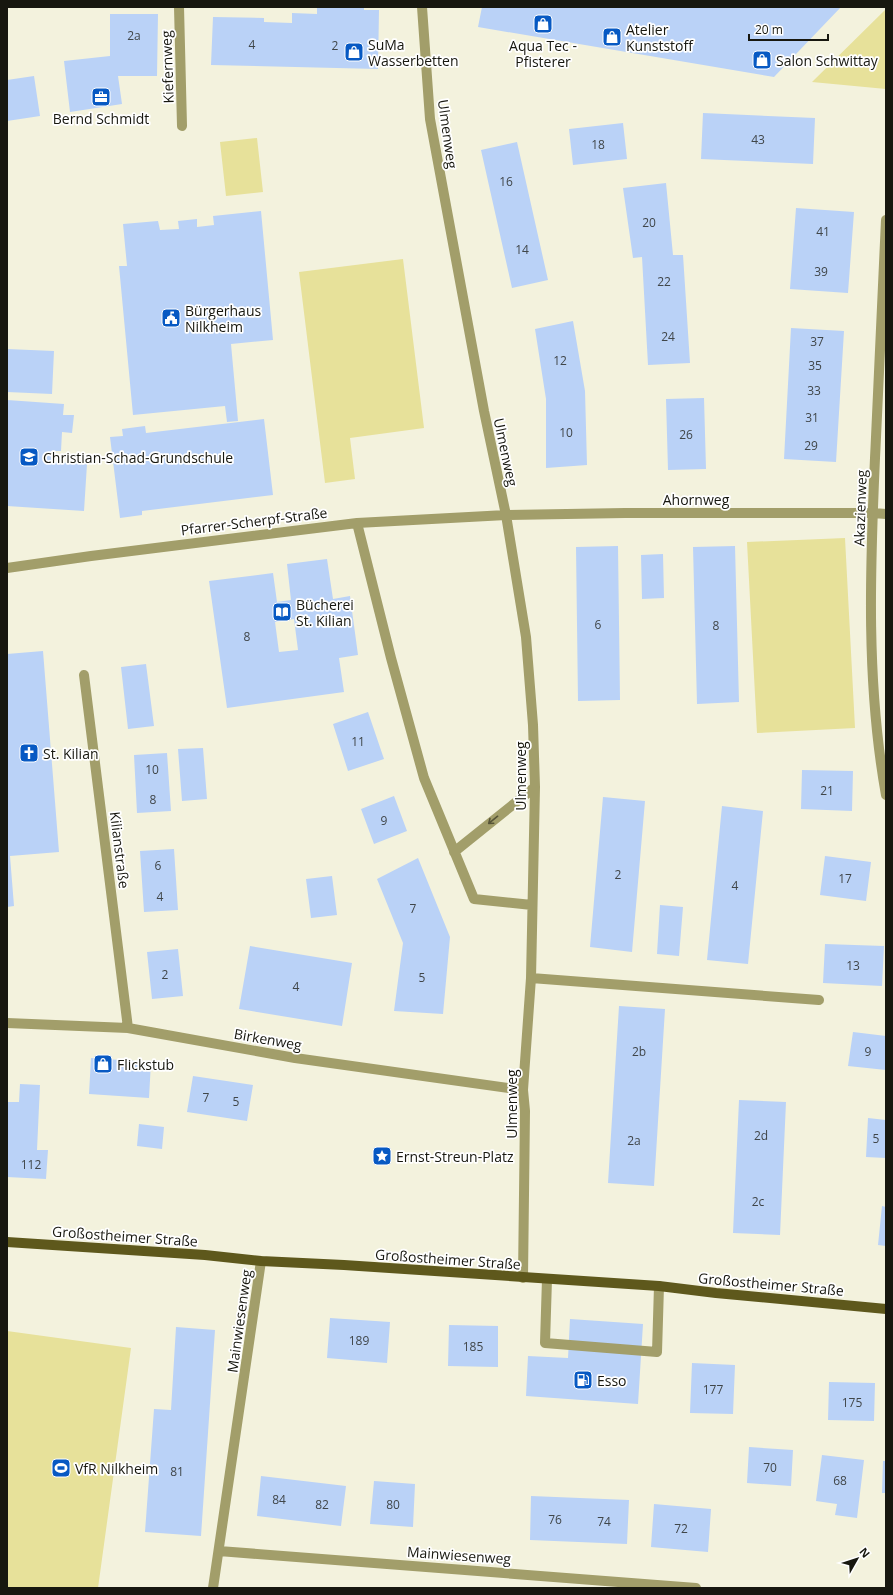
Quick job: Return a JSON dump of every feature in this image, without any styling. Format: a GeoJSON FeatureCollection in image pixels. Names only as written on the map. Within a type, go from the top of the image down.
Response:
{"type":"FeatureCollection","features":[{"type":"Feature","properties":{"kind":"main road","name":"Großostheimer Straße"},"geometry":{"type":"LineString","coordinates":[[7,1242],[205,1255],[261,1261],[659,1286],[716,1293],[886,1308]]}},
{"type":"Feature","properties":{"kind":"street","name":"Kiefernweg"},"geometry":{"type":"LineString","coordinates":[[180,7],[182,126]]}},
{"type":"Feature","properties":{"kind":"street","name":"Ulmenweg"},"geometry":{"type":"LineString","coordinates":[[422,7],[430,119],[484,412],[506,515],[526,637],[533,725],[535,787],[531,978],[523,1090],[525,1111],[523,1278]]}},
{"type":"Feature","properties":{"kind":"street","name":"Akazienweg"},"geometry":{"type":"LineString","coordinates":[[886,220],[873,513],[871,644],[879,755],[886,795]]}},
{"type":"Feature","properties":{"kind":"street","name":"Ahornweg"},"geometry":{"type":"LineString","coordinates":[[506,515],[625,513],[886,514]]}},
{"type":"Feature","properties":{"kind":"street","name":"Pfarrer-Scherpf-Straße"},"geometry":{"type":"LineString","coordinates":[[7,568],[357,523],[506,515]]}},
{"type":"Feature","properties":{"kind":"street"},"geometry":{"type":"LineString","coordinates":[[357,523],[394,673],[424,778],[474,899],[532,905]]}},
{"type":"Feature","properties":{"kind":"street","name":"Kilianstraße"},"geometry":{"type":"LineString","coordinates":[[84,675],[128,1028]]}},
{"type":"Feature","properties":{"kind":"street"},"geometry":{"type":"LineString","coordinates":[[454,852],[535,787]]}},
{"type":"Feature","properties":{"kind":"street"},"geometry":{"type":"LineString","coordinates":[[531,978],[819,1000]]}},
{"type":"Feature","properties":{"kind":"street","name":"Birkenweg"},"geometry":{"type":"LineString","coordinates":[[7,1023],[128,1028],[295,1058],[523,1090]]}},
{"type":"Feature","properties":{"kind":"street","name":"Mainwiesenweg"},"geometry":{"type":"LineString","coordinates":[[213,1588],[261,1261]]}},
{"type":"Feature","properties":{"kind":"street"},"geometry":{"type":"LineString","coordinates":[[547,1279],[545,1343],[657,1352],[659,1286]]}},
{"type":"Feature","properties":{"kind":"street","name":"Mainwiesenweg"},"geometry":{"type":"LineString","coordinates":[[219,1551],[696,1588]]}},
{"type":"Feature","properties":{"kind":"shaded area"},"geometry":{"type":"Polygon","coordinates":[[[886,9],[886,89],[812,82],[886,9]]]}},
{"type":"Feature","properties":{"kind":"shaded area"},"geometry":{"type":"Polygon","coordinates":[[[257,138],[263,192],[226,196],[220,142],[257,138]]]}},
{"type":"Feature","properties":{"kind":"shaded area"},"geometry":{"type":"Polygon","coordinates":[[[403,259],[424,428],[350,438],[355,479],[325,483],[299,272],[403,259]]]}},
{"type":"Feature","properties":{"kind":"shaded area"},"geometry":{"type":"Polygon","coordinates":[[[845,538],[855,728],[757,733],[747,542],[845,538]]]}},
{"type":"Feature","properties":{"kind":"shaded area","name":"VfR Nilkheim"},"geometry":{"type":"Polygon","coordinates":[[[7,1331],[131,1348],[98,1588],[7,1588],[7,1331]]]}},
{"type":"Feature","properties":{"kind":"building"},"geometry":{"type":"Polygon","coordinates":[[[317,7],[364,7],[364,10],[379,10],[378,69],[211,65],[213,17],[264,18],[264,22],[292,23],[292,13],[317,14],[317,7]]]}},
{"type":"Feature","properties":{"kind":"building"},"geometry":{"type":"Polygon","coordinates":[[[482,7],[841,7],[774,77],[478,27],[482,7]]]}},
{"type":"Feature","properties":{"kind":"building"},"geometry":{"type":"Polygon","coordinates":[[[110,14],[158,14],[157,76],[118,76],[122,104],[70,112],[64,61],[110,56],[110,14]]]}},
{"type":"Feature","properties":{"kind":"building"},"geometry":{"type":"Polygon","coordinates":[[[34,76],[40,116],[7,121],[7,80],[34,76]]]}},
{"type":"Feature","properties":{"kind":"building"},"geometry":{"type":"Polygon","coordinates":[[[703,113],[815,118],[813,164],[701,159],[703,113]]]}},
{"type":"Feature","properties":{"kind":"building"},"geometry":{"type":"Polygon","coordinates":[[[623,123],[627,159],[573,165],[569,129],[623,123]]]}},
{"type":"Feature","properties":{"kind":"building"},"geometry":{"type":"Polygon","coordinates":[[[517,142],[548,280],[512,288],[481,150],[517,142]]]}},
{"type":"Feature","properties":{"kind":"building"},"geometry":{"type":"Polygon","coordinates":[[[666,183],[673,255],[683,255],[690,363],[648,365],[642,257],[633,258],[623,188],[666,183]]]}},
{"type":"Feature","properties":{"kind":"building"},"geometry":{"type":"Polygon","coordinates":[[[796,208],[854,212],[848,293],[790,289],[796,208]]]}},
{"type":"Feature","properties":{"kind":"building"},"geometry":{"type":"Polygon","coordinates":[[[261,211],[273,340],[231,344],[238,421],[227,422],[225,406],[133,415],[119,266],[127,266],[123,224],[158,221],[160,230],[179,229],[178,221],[197,219],[197,227],[214,225],[213,216],[261,211]]]}},
{"type":"Feature","properties":{"kind":"building"},"geometry":{"type":"Polygon","coordinates":[[[573,321],[585,391],[587,465],[546,468],[546,399],[535,329],[573,321]]]}},
{"type":"Feature","properties":{"kind":"building"},"geometry":{"type":"Polygon","coordinates":[[[791,328],[844,331],[836,462],[784,459],[791,328]]]}},
{"type":"Feature","properties":{"kind":"building"},"geometry":{"type":"Polygon","coordinates":[[[7,349],[54,351],[52,394],[7,392],[7,349]]]}},
{"type":"Feature","properties":{"kind":"building"},"geometry":{"type":"Polygon","coordinates":[[[704,398],[706,469],[668,470],[666,399],[704,398]]]}},
{"type":"Feature","properties":{"kind":"building","name":"Christian-Schad-Grundschule"},"geometry":{"type":"Polygon","coordinates":[[[7,400],[64,404],[63,415],[74,415],[72,433],[62,432],[61,451],[51,451],[51,462],[87,464],[84,511],[7,506],[7,400]]]}},
{"type":"Feature","properties":{"kind":"building"},"geometry":{"type":"Polygon","coordinates":[[[264,419],[273,495],[142,511],[142,515],[120,518],[110,437],[123,436],[122,429],[145,426],[146,433],[264,419]]]}},
{"type":"Feature","properties":{"kind":"building"},"geometry":{"type":"Polygon","coordinates":[[[618,546],[620,700],[578,701],[576,547],[618,546]]]}},
{"type":"Feature","properties":{"kind":"building"},"geometry":{"type":"Polygon","coordinates":[[[735,546],[739,702],[697,704],[693,547],[735,546]]]}},
{"type":"Feature","properties":{"kind":"building"},"geometry":{"type":"Polygon","coordinates":[[[663,554],[664,598],[642,599],[641,555],[663,554]]]}},
{"type":"Feature","properties":{"kind":"building"},"geometry":{"type":"Polygon","coordinates":[[[327,559],[333,599],[350,596],[358,655],[339,658],[344,692],[227,708],[209,581],[273,573],[277,602],[291,600],[287,564],[327,559]],[[294,619],[275,622],[279,652],[298,650],[294,619]]]}},
{"type":"Feature","properties":{"kind":"building","name":"St. Kilian"},"geometry":{"type":"Polygon","coordinates":[[[43,651],[59,852],[10,856],[14,906],[7,907],[7,654],[43,651]]]}},
{"type":"Feature","properties":{"kind":"building"},"geometry":{"type":"Polygon","coordinates":[[[146,664],[154,726],[128,729],[121,667],[146,664]]]}},
{"type":"Feature","properties":{"kind":"building"},"geometry":{"type":"Polygon","coordinates":[[[368,712],[384,759],[348,771],[333,724],[368,712]]]}},
{"type":"Feature","properties":{"kind":"building"},"geometry":{"type":"Polygon","coordinates":[[[203,748],[207,799],[182,801],[178,749],[203,748]]]}},
{"type":"Feature","properties":{"kind":"building"},"geometry":{"type":"Polygon","coordinates":[[[167,753],[171,811],[137,813],[134,755],[167,753]]]}},
{"type":"Feature","properties":{"kind":"building"},"geometry":{"type":"Polygon","coordinates":[[[802,770],[853,771],[852,811],[801,809],[802,770]]]}},
{"type":"Feature","properties":{"kind":"building"},"geometry":{"type":"Polygon","coordinates":[[[394,796],[407,831],[374,844],[361,809],[394,796]]]}},
{"type":"Feature","properties":{"kind":"building"},"geometry":{"type":"Polygon","coordinates":[[[603,797],[645,801],[632,952],[590,947],[603,797]]]}},
{"type":"Feature","properties":{"kind":"building"},"geometry":{"type":"Polygon","coordinates":[[[722,806],[763,811],[748,964],[707,960],[722,806]]]}},
{"type":"Feature","properties":{"kind":"building"},"geometry":{"type":"Polygon","coordinates":[[[174,849],[178,910],[144,912],[140,851],[174,849]]]}},
{"type":"Feature","properties":{"kind":"building"},"geometry":{"type":"Polygon","coordinates":[[[825,856],[871,862],[866,901],[820,895],[825,856]]]}},
{"type":"Feature","properties":{"kind":"building"},"geometry":{"type":"Polygon","coordinates":[[[418,858],[450,937],[443,1014],[394,1011],[403,943],[377,879],[418,858]]]}},
{"type":"Feature","properties":{"kind":"building"},"geometry":{"type":"Polygon","coordinates":[[[332,876],[337,915],[311,918],[306,879],[332,876]]]}},
{"type":"Feature","properties":{"kind":"building"},"geometry":{"type":"Polygon","coordinates":[[[660,905],[683,907],[679,956],[657,954],[660,905]]]}},
{"type":"Feature","properties":{"kind":"building"},"geometry":{"type":"Polygon","coordinates":[[[825,944],[884,946],[882,986],[823,983],[825,944]]]}},
{"type":"Feature","properties":{"kind":"building"},"geometry":{"type":"Polygon","coordinates":[[[250,946],[352,963],[342,1026],[239,1009],[250,946]]]}},
{"type":"Feature","properties":{"kind":"building"},"geometry":{"type":"Polygon","coordinates":[[[178,949],[183,996],[152,999],[147,952],[178,949]]]}},
{"type":"Feature","properties":{"kind":"building"},"geometry":{"type":"Polygon","coordinates":[[[619,1006],[665,1009],[654,1186],[608,1183],[619,1006]]]}},
{"type":"Feature","properties":{"kind":"building"},"geometry":{"type":"Polygon","coordinates":[[[853,1032],[886,1036],[886,1070],[848,1066],[853,1032]]]}},
{"type":"Feature","properties":{"kind":"building"},"geometry":{"type":"Polygon","coordinates":[[[91,1058],[151,1062],[149,1098],[89,1094],[91,1058]]]}},
{"type":"Feature","properties":{"kind":"building"},"geometry":{"type":"Polygon","coordinates":[[[193,1076],[253,1085],[247,1121],[187,1112],[193,1076]]]}},
{"type":"Feature","properties":{"kind":"building"},"geometry":{"type":"Polygon","coordinates":[[[20,1084],[40,1085],[37,1150],[48,1150],[46,1179],[7,1177],[7,1102],[19,1102],[20,1084]]]}},
{"type":"Feature","properties":{"kind":"building"},"geometry":{"type":"Polygon","coordinates":[[[739,1100],[786,1102],[780,1235],[733,1233],[739,1100]]]}},
{"type":"Feature","properties":{"kind":"building"},"geometry":{"type":"Polygon","coordinates":[[[868,1118],[886,1120],[886,1158],[866,1157],[868,1118]]]}},
{"type":"Feature","properties":{"kind":"building"},"geometry":{"type":"Polygon","coordinates":[[[139,1124],[164,1127],[162,1149],[137,1146],[139,1124]]]}},
{"type":"Feature","properties":{"kind":"building"},"geometry":{"type":"Polygon","coordinates":[[[882,1206],[886,1207],[886,1246],[878,1245],[882,1206]]]}},
{"type":"Feature","properties":{"kind":"building"},"geometry":{"type":"Polygon","coordinates":[[[330,1318],[390,1322],[387,1363],[327,1358],[330,1318]]]}},
{"type":"Feature","properties":{"kind":"building","name":"Esso"},"geometry":{"type":"Polygon","coordinates":[[[570,1319],[643,1324],[638,1404],[526,1396],[528,1356],[568,1358],[570,1319]]]}},
{"type":"Feature","properties":{"kind":"building"},"geometry":{"type":"Polygon","coordinates":[[[449,1325],[498,1326],[498,1367],[448,1366],[449,1325]]]}},
{"type":"Feature","properties":{"kind":"building","name":"VfR Nilkheim"},"geometry":{"type":"Polygon","coordinates":[[[176,1327],[215,1330],[201,1536],[145,1532],[154,1409],[171,1410],[176,1327]]]}},
{"type":"Feature","properties":{"kind":"building"},"geometry":{"type":"Polygon","coordinates":[[[692,1363],[735,1365],[733,1414],[690,1413],[692,1363]]]}},
{"type":"Feature","properties":{"kind":"building"},"geometry":{"type":"Polygon","coordinates":[[[829,1382],[875,1383],[874,1421],[828,1420],[829,1382]]]}},
{"type":"Feature","properties":{"kind":"building"},"geometry":{"type":"Polygon","coordinates":[[[749,1447],[793,1450],[791,1486],[747,1483],[749,1447]]]}},
{"type":"Feature","properties":{"kind":"building"},"geometry":{"type":"Polygon","coordinates":[[[822,1455],[864,1460],[857,1518],[835,1515],[837,1504],[816,1501],[822,1455]]]}},
{"type":"Feature","properties":{"kind":"building"},"geometry":{"type":"Polygon","coordinates":[[[883,1461],[886,1461],[886,1493],[882,1493],[883,1461]]]}},
{"type":"Feature","properties":{"kind":"building"},"geometry":{"type":"Polygon","coordinates":[[[261,1476],[346,1486],[341,1526],[257,1516],[261,1476]]]}},
{"type":"Feature","properties":{"kind":"building"},"geometry":{"type":"Polygon","coordinates":[[[374,1481],[415,1484],[413,1527],[370,1524],[374,1481]]]}},
{"type":"Feature","properties":{"kind":"building"},"geometry":{"type":"Polygon","coordinates":[[[531,1496],[629,1500],[627,1544],[530,1540],[531,1496]]]}},
{"type":"Feature","properties":{"kind":"building"},"geometry":{"type":"Polygon","coordinates":[[[654,1504],[711,1509],[708,1552],[651,1547],[654,1504]]]}},
{"type":"Feature","properties":{"kind":"place","name":"Aqua Tec - Pfisterer"},"geometry":{"type":"Point","coordinates":[543,24]}},
{"type":"Feature","properties":{"kind":"place","name":"Atelier Kunststoff"},"geometry":{"type":"Point","coordinates":[612,37]}},
{"type":"Feature","properties":{"kind":"place","name":"SuMa Wasserbetten"},"geometry":{"type":"Point","coordinates":[354,52]}},
{"type":"Feature","properties":{"kind":"place","name":"Salon Schwittay"},"geometry":{"type":"Point","coordinates":[762,60]}},
{"type":"Feature","properties":{"kind":"place","name":"Bernd Schmidt"},"geometry":{"type":"Point","coordinates":[101,97]}},
{"type":"Feature","properties":{"kind":"place","name":"Bürgerhaus Nilkheim"},"geometry":{"type":"Point","coordinates":[171,318]}},
{"type":"Feature","properties":{"kind":"place","name":"Christian-Schad-Grundschule"},"geometry":{"type":"Point","coordinates":[29,457]}},
{"type":"Feature","properties":{"kind":"place","name":"Bücherei St. Kilian"},"geometry":{"type":"Point","coordinates":[282,612]}},
{"type":"Feature","properties":{"kind":"place","name":"St. Kilian"},"geometry":{"type":"Point","coordinates":[29,753]}},
{"type":"Feature","properties":{"kind":"place","name":"Flickstub"},"geometry":{"type":"Point","coordinates":[103,1064]}},
{"type":"Feature","properties":{"kind":"place","name":"Ernst-Streun-Platz"},"geometry":{"type":"Point","coordinates":[382,1156]}},
{"type":"Feature","properties":{"kind":"place","name":"Esso"},"geometry":{"type":"Point","coordinates":[583,1380]}},
{"type":"Feature","properties":{"kind":"place","name":"VfR Nilkheim"},"geometry":{"type":"Point","coordinates":[61,1468]}}]}
